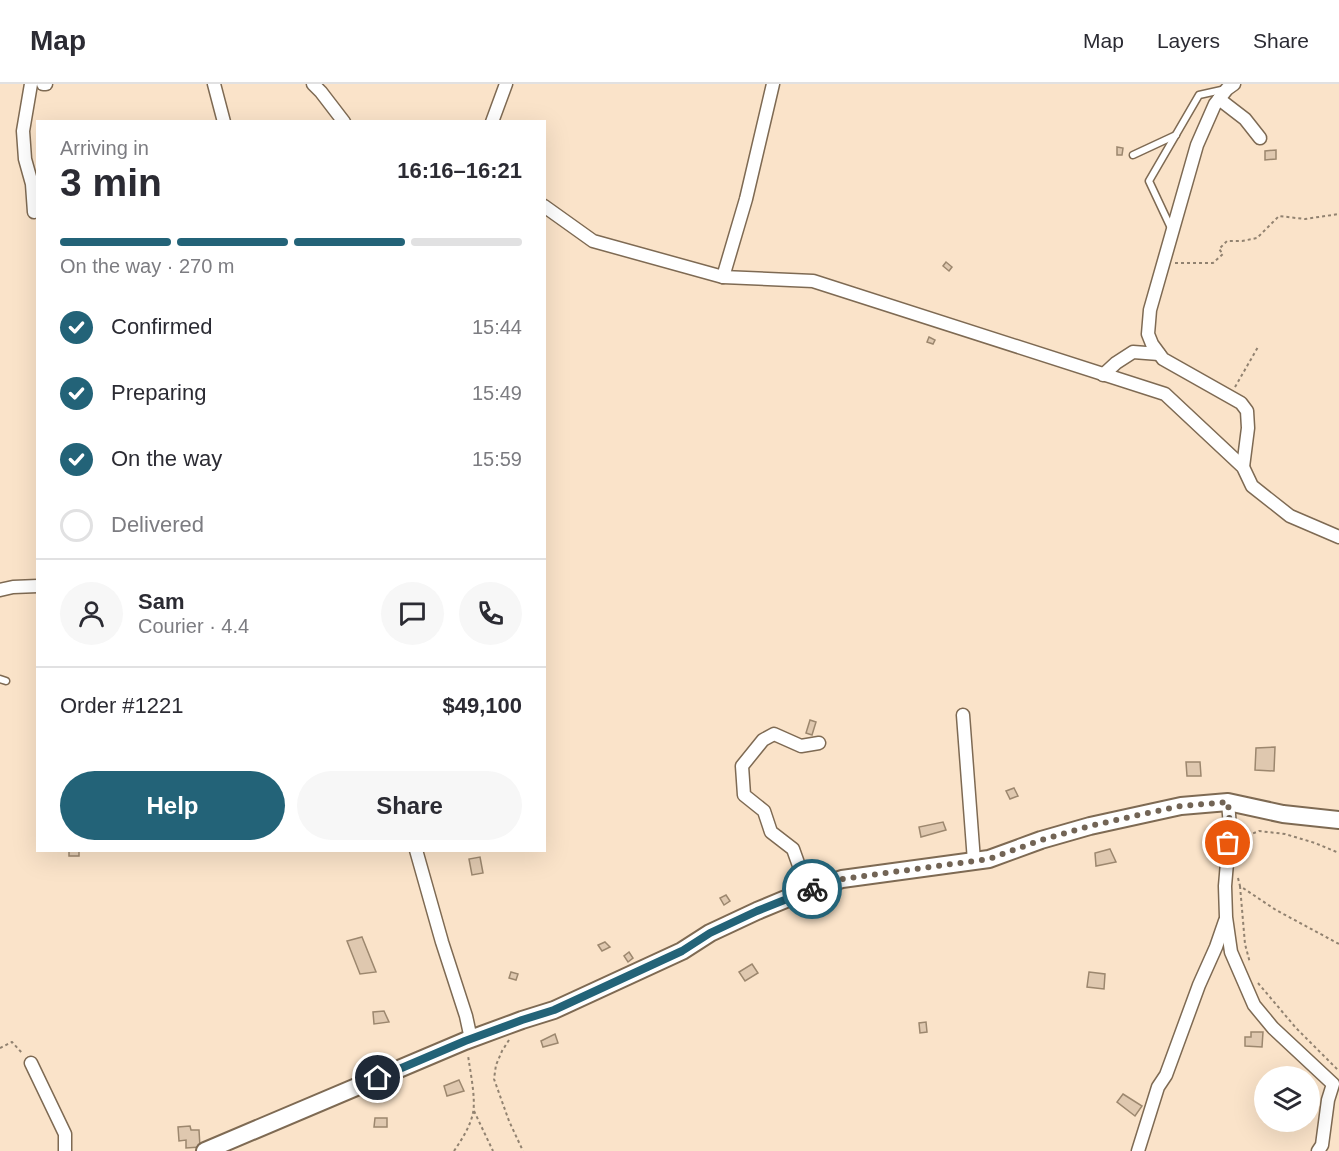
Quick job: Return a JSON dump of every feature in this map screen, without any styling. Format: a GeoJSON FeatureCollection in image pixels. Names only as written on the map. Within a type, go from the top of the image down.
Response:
{"type":"FeatureCollection","features":[{"type":"Feature","properties":{"kind":"street"},"geometry":{"type":"LineString","coordinates":[[31,84],[23,130],[25,159],[32,184],[34,212]]}},
{"type":"Feature","properties":{"kind":"street"},"geometry":{"type":"LineString","coordinates":[[214,84],[223,120]]}},
{"type":"Feature","properties":{"kind":"street"},"geometry":{"type":"LineString","coordinates":[[312,84],[342,120]]}},
{"type":"Feature","properties":{"kind":"street"},"geometry":{"type":"LineString","coordinates":[[493,120],[506,84]]}},
{"type":"Feature","properties":{"kind":"street"},"geometry":{"type":"LineString","coordinates":[[723,277],[746,199],[773,84]]}},
{"type":"Feature","properties":{"kind":"street"},"geometry":{"type":"LineString","coordinates":[[1243,467],[1248,428],[1247,411],[1241,403],[1163,359],[1148,334],[1150,310],[1197,145],[1215,105],[1227,91],[1260,138]]}},
{"type":"Feature","properties":{"kind":"street"},"geometry":{"type":"LineString","coordinates":[[546,207],[593,241],[723,277],[813,281],[1164,394],[1243,467],[1252,486],[1290,516],[1339,537]]}},
{"type":"Feature","properties":{"kind":"street"},"geometry":{"type":"LineString","coordinates":[[1103,375],[1116,363],[1134,352],[1159,354]]}},
{"type":"Feature","properties":{"kind":"street"},"geometry":{"type":"LineString","coordinates":[[0,590],[36,586]]}},
{"type":"Feature","properties":{"kind":"street"},"geometry":{"type":"LineString","coordinates":[[963,715],[974,861]]}},
{"type":"Feature","properties":{"kind":"street"},"geometry":{"type":"LineString","coordinates":[[808,891],[793,849],[771,832],[764,811],[744,795],[742,766],[763,740],[774,734],[801,746],[819,743]]}},
{"type":"Feature","properties":{"kind":"street"},"geometry":{"type":"LineString","coordinates":[[1228,802],[1230,827],[1225,886],[1226,917],[1231,952],[1254,1005],[1273,1028],[1336,1087],[1328,1100],[1322,1145],[1318,1151]]}},
{"type":"Feature","properties":{"kind":"street"},"geometry":{"type":"LineString","coordinates":[[205,1151],[468,1040],[554,1010],[682,951],[710,933],[757,911],[842,879],[989,859],[1041,840],[1090,826],[1181,806],[1228,802],[1283,814],[1339,820]]}},
{"type":"Feature","properties":{"kind":"street"},"geometry":{"type":"LineString","coordinates":[[417,852],[441,942],[466,1016],[468,1040]]}},
{"type":"Feature","properties":{"kind":"street"},"geometry":{"type":"LineString","coordinates":[[1138,1151],[1158,1087],[1166,1075],[1226,917]]}},
{"type":"Feature","properties":{"kind":"street"},"geometry":{"type":"LineString","coordinates":[[31,1063],[65,1134],[65,1151]]}},
{"type":"Feature","properties":{"kind":"lane"},"geometry":{"type":"LineString","coordinates":[[1173,231],[1149,181],[1199,95],[1227,91]]}},
{"type":"Feature","properties":{"kind":"lane"},"geometry":{"type":"LineString","coordinates":[[1132,155],[1176,135]]}},
{"type":"Feature","properties":{"kind":"path"},"geometry":{"type":"LineString","coordinates":[[1164,264],[1213,263],[1223,254],[1219,249],[1227,240],[1242,241],[1257,238],[1279,216],[1305,219],[1339,214]]}},
{"type":"Feature","properties":{"kind":"path"},"geometry":{"type":"LineString","coordinates":[[1233,391],[1258,347]]}},
{"type":"Feature","properties":{"kind":"path"},"geometry":{"type":"LineString","coordinates":[[1238,844],[1242,838],[1259,831],[1285,834],[1339,853]]}},
{"type":"Feature","properties":{"kind":"path"},"geometry":{"type":"LineString","coordinates":[[1236,871],[1240,886],[1245,944],[1250,964]]}},
{"type":"Feature","properties":{"kind":"path"},"geometry":{"type":"LineString","coordinates":[[1240,886],[1276,910],[1339,944]]}},
{"type":"Feature","properties":{"kind":"path"},"geometry":{"type":"LineString","coordinates":[[1258,983],[1296,1028],[1339,1071]]}},
{"type":"Feature","properties":{"kind":"path"},"geometry":{"type":"LineString","coordinates":[[522,1020],[502,1052],[496,1065],[494,1079],[523,1151]]}},
{"type":"Feature","properties":{"kind":"path"},"geometry":{"type":"LineString","coordinates":[[468,1040],[474,1111],[493,1151]]}},
{"type":"Feature","properties":{"kind":"path"},"geometry":{"type":"LineString","coordinates":[[0,1048],[12,1042],[31,1063]]}},
{"type":"Feature","properties":{"kind":"path"},"geometry":{"type":"LineString","coordinates":[[454,1151],[464,1138],[474,1111]]}},
{"type":"Feature","properties":{"kind":"building"},"geometry":{"type":"Polygon","coordinates":[[[1117,147],[1123,148],[1122,155],[1117,155],[1117,147]]]}},
{"type":"Feature","properties":{"kind":"building"},"geometry":{"type":"Polygon","coordinates":[[[1276,150],[1276,159],[1265,160],[1265,151],[1276,150]]]}},
{"type":"Feature","properties":{"kind":"building"},"geometry":{"type":"Polygon","coordinates":[[[946,262],[952,267],[949,271],[943,266],[946,262]]]}},
{"type":"Feature","properties":{"kind":"building"},"geometry":{"type":"Polygon","coordinates":[[[929,337],[935,340],[933,344],[927,342],[929,337]]]}},
{"type":"Feature","properties":{"kind":"building"},"geometry":{"type":"Polygon","coordinates":[[[810,720],[816,722],[812,735],[806,733],[810,720]]]}},
{"type":"Feature","properties":{"kind":"building"},"geometry":{"type":"Polygon","coordinates":[[[1275,747],[1274,771],[1255,770],[1256,748],[1275,747]]]}},
{"type":"Feature","properties":{"kind":"building"},"geometry":{"type":"Polygon","coordinates":[[[1186,762],[1200,762],[1201,776],[1187,776],[1186,762]]]}},
{"type":"Feature","properties":{"kind":"building"},"geometry":{"type":"Polygon","coordinates":[[[1014,788],[1018,796],[1010,799],[1006,791],[1014,788]]]}},
{"type":"Feature","properties":{"kind":"building"},"geometry":{"type":"Polygon","coordinates":[[[943,822],[946,830],[921,837],[919,827],[943,822]]]}},
{"type":"Feature","properties":{"kind":"building"},"geometry":{"type":"Polygon","coordinates":[[[1110,849],[1116,862],[1096,866],[1095,853],[1110,849]]]}},
{"type":"Feature","properties":{"kind":"building"},"geometry":{"type":"Polygon","coordinates":[[[69,852],[79,852],[79,856],[69,856],[69,852]]]}},
{"type":"Feature","properties":{"kind":"building"},"geometry":{"type":"Polygon","coordinates":[[[480,857],[483,873],[472,875],[469,859],[480,857]]]}},
{"type":"Feature","properties":{"kind":"building"},"geometry":{"type":"Polygon","coordinates":[[[726,895],[730,901],[724,905],[720,898],[726,895]]]}},
{"type":"Feature","properties":{"kind":"building"},"geometry":{"type":"Polygon","coordinates":[[[362,937],[376,972],[360,974],[347,941],[362,937]]]}},
{"type":"Feature","properties":{"kind":"building"},"geometry":{"type":"Polygon","coordinates":[[[605,942],[610,947],[602,951],[598,945],[605,942]]]}},
{"type":"Feature","properties":{"kind":"building"},"geometry":{"type":"Polygon","coordinates":[[[629,952],[633,958],[628,962],[624,956],[629,952]]]}},
{"type":"Feature","properties":{"kind":"building"},"geometry":{"type":"Polygon","coordinates":[[[752,964],[758,973],[745,981],[739,972],[752,964]]]}},
{"type":"Feature","properties":{"kind":"building"},"geometry":{"type":"Polygon","coordinates":[[[511,972],[518,974],[516,980],[509,978],[511,972]]]}},
{"type":"Feature","properties":{"kind":"building"},"geometry":{"type":"Polygon","coordinates":[[[1089,972],[1105,974],[1104,989],[1087,987],[1089,972]]]}},
{"type":"Feature","properties":{"kind":"building"},"geometry":{"type":"Polygon","coordinates":[[[384,1011],[389,1022],[374,1024],[373,1012],[384,1011]]]}},
{"type":"Feature","properties":{"kind":"building"},"geometry":{"type":"Polygon","coordinates":[[[926,1022],[927,1032],[920,1033],[919,1023],[926,1022]]]}},
{"type":"Feature","properties":{"kind":"building"},"geometry":{"type":"Polygon","coordinates":[[[1251,1032],[1263,1032],[1262,1047],[1245,1046],[1245,1037],[1251,1037],[1251,1032]]]}},
{"type":"Feature","properties":{"kind":"building"},"geometry":{"type":"Polygon","coordinates":[[[555,1034],[558,1043],[543,1047],[541,1041],[555,1034]]]}},
{"type":"Feature","properties":{"kind":"building"},"geometry":{"type":"Polygon","coordinates":[[[365,1061],[368,1067],[359,1071],[357,1065],[365,1061]]]}},
{"type":"Feature","properties":{"kind":"building"},"geometry":{"type":"Polygon","coordinates":[[[459,1080],[464,1091],[447,1096],[444,1086],[459,1080]]]}},
{"type":"Feature","properties":{"kind":"building"},"geometry":{"type":"Polygon","coordinates":[[[1123,1094],[1142,1106],[1135,1116],[1117,1102],[1123,1094]]]}},
{"type":"Feature","properties":{"kind":"building"},"geometry":{"type":"Polygon","coordinates":[[[375,1118],[387,1118],[387,1127],[374,1127],[375,1118]]]}},
{"type":"Feature","properties":{"kind":"building"},"geometry":{"type":"Polygon","coordinates":[[[190,1126],[191,1130],[199,1130],[200,1147],[186,1148],[186,1140],[179,1141],[178,1127],[190,1126]]]}},
{"type":"Feature","properties":{"kind":"way so far"},"geometry":{"type":"LineString","coordinates":[[812,889],[842,879],[989,859],[1041,840],[1090,826],[1181,806],[1228,802],[1230,827],[1228,843]]}},
{"type":"Feature","properties":{"kind":"route"},"geometry":{"type":"LineString","coordinates":[[378,1078],[465,1041],[554,1010],[596,992],[682,951],[710,933],[812,889]]}}]}
